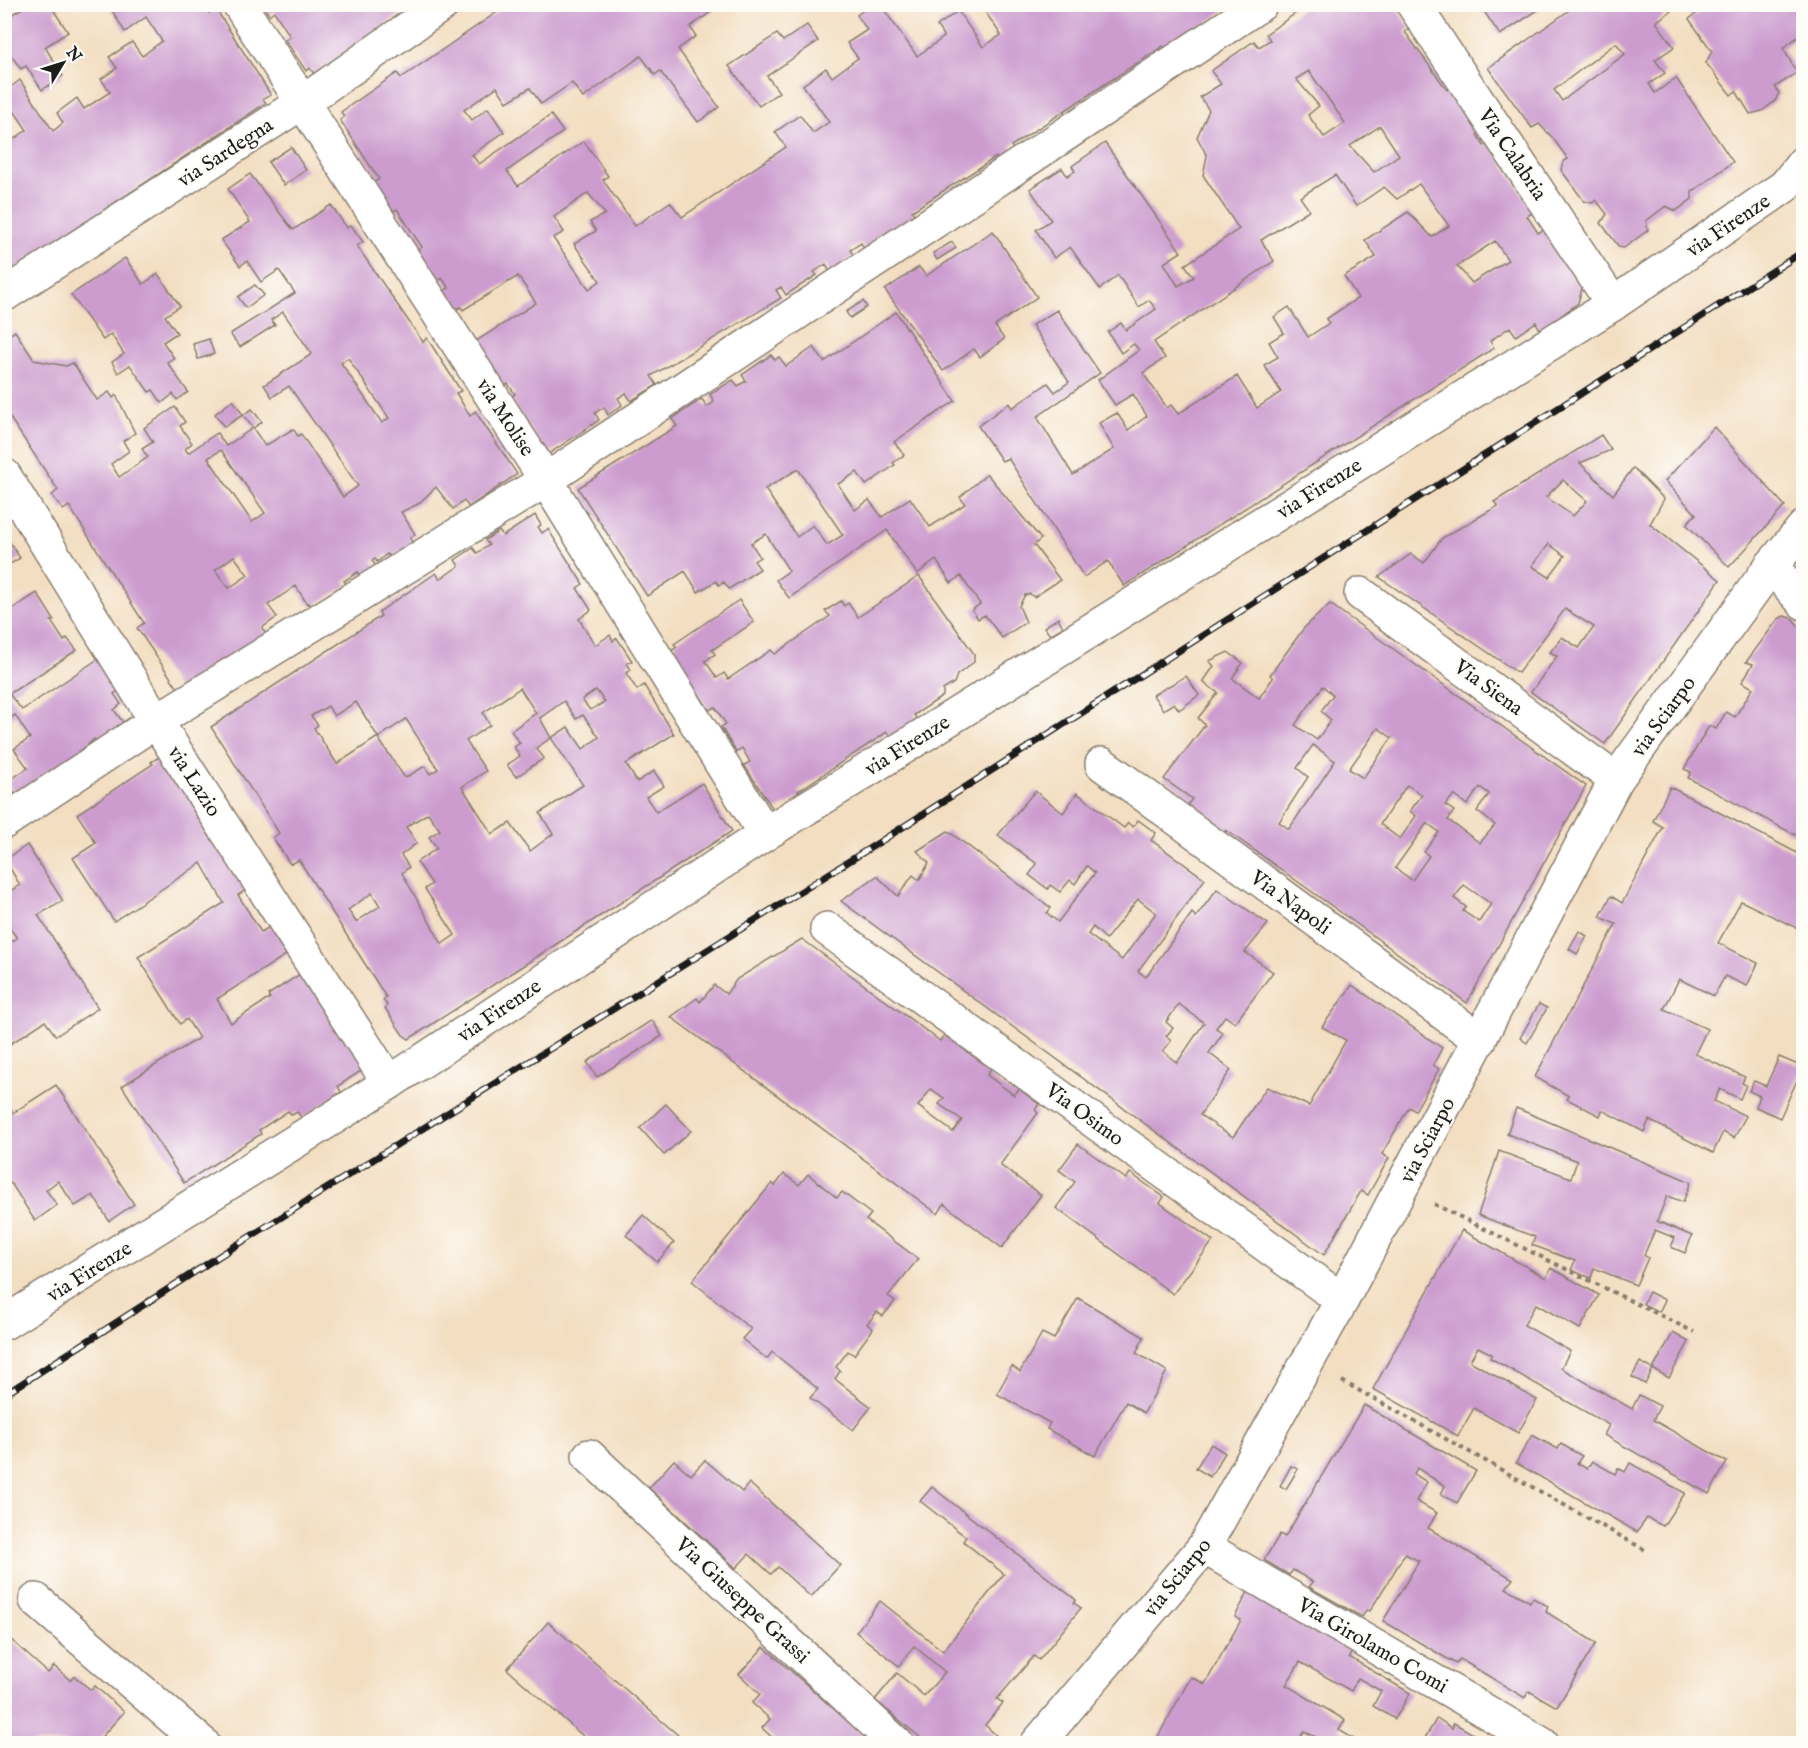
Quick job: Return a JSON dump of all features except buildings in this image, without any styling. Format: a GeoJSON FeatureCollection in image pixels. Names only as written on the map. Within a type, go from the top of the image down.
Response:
{"type":"FeatureCollection","features":[{"type":"Feature","properties":{"kind":"street","name":"via Molise"},"geometry":{"type":"LineString","coordinates":[[239,4],[546,480],[765,834]]}},
{"type":"Feature","properties":{"kind":"street","name":"via Sardegna"},"geometry":{"type":"LineString","coordinates":[[4,295],[303,102],[443,4]]}},
{"type":"Feature","properties":{"kind":"street"},"geometry":{"type":"LineString","coordinates":[[4,822],[156,721],[546,480],[1261,4]]}},
{"type":"Feature","properties":{"kind":"street","name":"Via Calabria"},"geometry":{"type":"LineString","coordinates":[[1413,4],[1613,304]]}},
{"type":"Feature","properties":{"kind":"street","name":"via Firenze"},"geometry":{"type":"LineString","coordinates":[[8,1313],[389,1083],[765,834],[1613,304],[1785,186],[1803,162]]}},
{"type":"Feature","properties":{"kind":"street","name":"via Lazio"},"geometry":{"type":"LineString","coordinates":[[4,476],[156,721],[389,1083]]}},
{"type":"Feature","properties":{"kind":"street","name":"via Sciarpo"},"geometry":{"type":"LineString","coordinates":[[1037,1743],[1204,1547],[1342,1300],[1616,780],[1771,566],[1803,527]]}},
{"type":"Feature","properties":{"kind":"street"},"geometry":{"type":"LineString","coordinates":[[1771,566],[1803,603]]}},
{"type":"Feature","properties":{"kind":"street","name":"Via Siena"},"geometry":{"type":"LineString","coordinates":[[1361,594],[1616,780]]}},
{"type":"Feature","properties":{"kind":"street","name":"Via Napoli"},"geometry":{"type":"LineString","coordinates":[[1102,764],[1480,1040]]}},
{"type":"Feature","properties":{"kind":"street","name":"Via Osimo"},"geometry":{"type":"LineString","coordinates":[[827,928],[1342,1300]]}},
{"type":"Feature","properties":{"kind":"street","name":"Via Giuseppe Grassi"},"geometry":{"type":"LineString","coordinates":[[589,1456],[897,1743]]}},
{"type":"Feature","properties":{"kind":"street","name":"Via Girolamo Comi"},"geometry":{"type":"LineString","coordinates":[[1204,1547],[1542,1743]]}},
{"type":"Feature","properties":{"kind":"street"},"geometry":{"type":"LineString","coordinates":[[36,1600],[203,1743]]}},
{"type":"Feature","properties":{"kind":"path"},"geometry":{"type":"LineString","coordinates":[[1401,1188],[1694,1332]]}},
{"type":"Feature","properties":{"kind":"path"},"geometry":{"type":"LineString","coordinates":[[1308,1361],[1647,1551]]}},
{"type":"Feature","properties":{"kind":"railway"},"geometry":{"type":"LineString","coordinates":[[4,1395],[224,1253],[878,843],[1804,251]]}}]}
